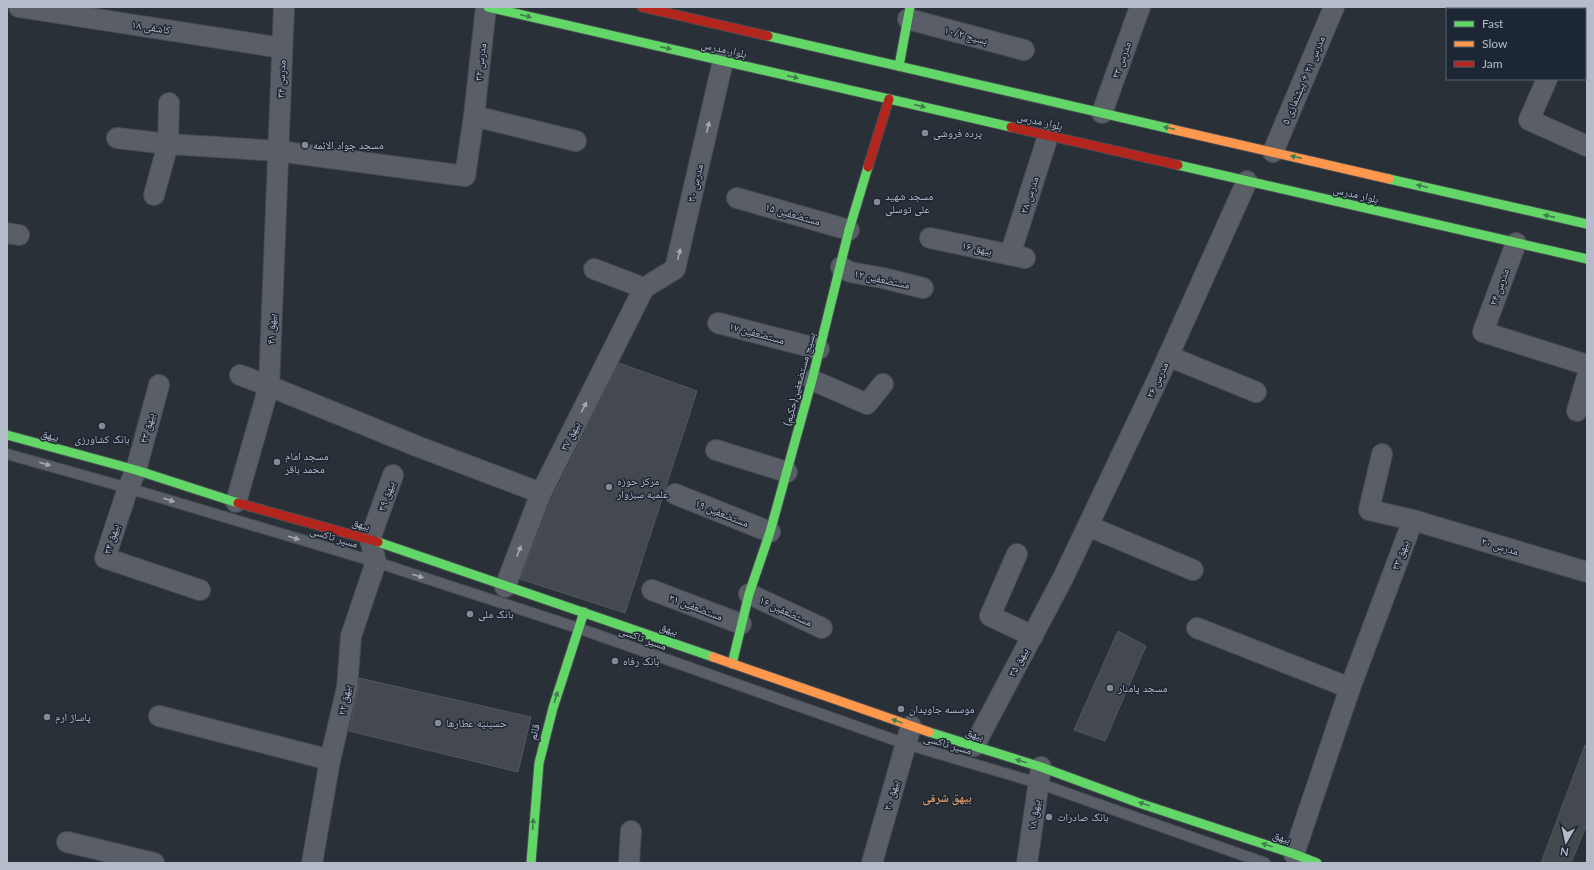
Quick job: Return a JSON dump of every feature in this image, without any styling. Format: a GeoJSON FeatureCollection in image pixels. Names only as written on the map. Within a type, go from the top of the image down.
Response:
{"type":"FeatureCollection","features":[{"type":"Feature","properties":{"kind":"main road","name":"بلوار مدرس"},"geometry":{"type":"LineString","coordinates":[[487,7],[646,40],[723,61],[1048,136],[1122,149],[1247,181],[1587,259]]}},
{"type":"Feature","properties":{"kind":"main road","name":"بلوار مدرس"},"geometry":{"type":"LineString","coordinates":[[642,7],[651,13],[899,66],[1102,113],[1126,122],[1273,152],[1587,224]]}},
{"type":"Feature","properties":{"kind":"main road"},"geometry":{"type":"LineString","coordinates":[[899,66],[909,13]]}},
{"type":"Feature","properties":{"kind":"main road","name":"بسیج مستضعفین(حکیم)"},"geometry":{"type":"LineString","coordinates":[[732,664],[749,594],[770,532],[787,472],[850,230],[889,99]]}},
{"type":"Feature","properties":{"kind":"main road","name":"بیهق"},"geometry":{"type":"LineString","coordinates":[[7,435],[132,479],[236,502],[370,539],[505,587],[584,612],[732,664],[908,735],[974,746],[1039,775],[1138,803],[1294,854],[1317,863]]}},
{"type":"Feature","properties":{"kind":"main road","name":"قائم"},"geometry":{"type":"LineString","coordinates":[[531,863],[539,763],[553,708],[584,612]]}},
{"type":"Feature","properties":{"kind":"street","name":"کاشفی ۱۸"},"geometry":{"type":"LineString","coordinates":[[19,7],[282,48]]}},
{"type":"Feature","properties":{"kind":"street","name":"مدرس ۳۴"},"geometry":{"type":"LineString","coordinates":[[278,151],[284,7]]}},
{"type":"Feature","properties":{"kind":"street","name":"مدرس ۳۲"},"geometry":{"type":"LineString","coordinates":[[278,151],[465,176],[487,7]]}},
{"type":"Feature","properties":{"kind":"street","name":"مدرس ۲۳"},"geometry":{"type":"LineString","coordinates":[[1102,113],[1140,7]]}},
{"type":"Feature","properties":{"kind":"street","name":"مدرس ۲۱ + پیشنمازی ۵"},"geometry":{"type":"LineString","coordinates":[[1273,152],[1334,7]]}},
{"type":"Feature","properties":{"kind":"street","name":"بسیج ۱۰/۲"},"geometry":{"type":"LineString","coordinates":[[909,13],[1024,50]]}},
{"type":"Feature","properties":{"kind":"street","name":"مدرس ۳۰"},"geometry":{"type":"LineString","coordinates":[[644,288],[675,269],[723,61]]}},
{"type":"Feature","properties":{"kind":"street"},"geometry":{"type":"LineString","coordinates":[[1546,80],[1529,120],[1587,146]]}},
{"type":"Feature","properties":{"kind":"street"},"geometry":{"type":"LineString","coordinates":[[154,195],[168,144],[169,103]]}},
{"type":"Feature","properties":{"kind":"street"},"geometry":{"type":"LineString","coordinates":[[474,116],[576,141]]}},
{"type":"Feature","properties":{"kind":"street","name":"مدرس ۲۸"},"geometry":{"type":"LineString","coordinates":[[1018,257],[1048,136]]}},
{"type":"Feature","properties":{"kind":"street"},"geometry":{"type":"LineString","coordinates":[[117,138],[168,144],[278,151]]}},
{"type":"Feature","properties":{"kind":"street","name":"بیهق ۴۱"},"geometry":{"type":"LineString","coordinates":[[236,502],[269,386],[278,151]]}},
{"type":"Feature","properties":{"kind":"street","name":"مدرس ۲۶"},"geometry":{"type":"LineString","coordinates":[[1063,578],[1168,356],[1247,181]]}},
{"type":"Feature","properties":{"kind":"street","name":"مستضعفین ۱۵"},"geometry":{"type":"LineString","coordinates":[[737,198],[850,230]]}},
{"type":"Feature","properties":{"kind":"street","name":"بیهق ۱۶"},"geometry":{"type":"LineString","coordinates":[[930,238],[1018,257]]}},
{"type":"Feature","properties":{"kind":"street","name":"مدرس ۲۴"},"geometry":{"type":"LineString","coordinates":[[1516,243],[1483,332],[1587,365]]}},
{"type":"Feature","properties":{"kind":"street","name":"مستضعفین ۱۲"},"geometry":{"type":"LineString","coordinates":[[841,267],[850,272],[924,288]]}},
{"type":"Feature","properties":{"kind":"street"},"geometry":{"type":"LineString","coordinates":[[594,269],[644,288]]}},
{"type":"Feature","properties":{"kind":"street","name":"بیهق ۳۷"},"geometry":{"type":"LineString","coordinates":[[505,587],[541,493],[644,288]]}},
{"type":"Feature","properties":{"kind":"street","name":"مستضعفین ۱۷"},"geometry":{"type":"LineString","coordinates":[[718,323],[819,349]]}},
{"type":"Feature","properties":{"kind":"street"},"geometry":{"type":"LineString","coordinates":[[1168,356],[1256,392]]}},
{"type":"Feature","properties":{"kind":"street"},"geometry":{"type":"LineString","coordinates":[[240,375],[419,447],[541,493]]}},
{"type":"Feature","properties":{"kind":"street"},"geometry":{"type":"LineString","coordinates":[[1577,411],[1587,377]]}},
{"type":"Feature","properties":{"kind":"street"},"geometry":{"type":"LineString","coordinates":[[812,380],[867,404],[883,384]]}},
{"type":"Feature","properties":{"kind":"street","name":"بیهق ۴۳"},"geometry":{"type":"LineString","coordinates":[[132,479],[159,385]]}},
{"type":"Feature","properties":{"kind":"street"},"geometry":{"type":"LineString","coordinates":[[716,450],[787,472]]}},
{"type":"Feature","properties":{"kind":"street"},"geometry":{"type":"LineString","coordinates":[[1382,454],[1369,510],[1413,520]]}},
{"type":"Feature","properties":{"kind":"street","name":"بیهق ۳۹"},"geometry":{"type":"LineString","coordinates":[[370,539],[393,475]]}},
{"type":"Feature","properties":{"kind":"street","name":"بیهق ۲۴"},"geometry":{"type":"LineString","coordinates":[[132,479],[105,558],[200,590]]}},
{"type":"Feature","properties":{"kind":"street","name":"مستضعفین ۱۹"},"geometry":{"type":"LineString","coordinates":[[675,494],[770,532]]}},
{"type":"Feature","properties":{"kind":"street","name":"مدرس ۲۰"},"geometry":{"type":"LineString","coordinates":[[1413,520],[1587,572]]}},
{"type":"Feature","properties":{"kind":"street","name":"بیهق ۳۳"},"geometry":{"type":"LineString","coordinates":[[1294,854],[1350,688],[1413,520]]}},
{"type":"Feature","properties":{"kind":"street"},"geometry":{"type":"LineString","coordinates":[[1088,526],[1193,570]]}},
{"type":"Feature","properties":{"kind":"street"},"geometry":{"type":"LineString","coordinates":[[370,539],[376,562]]}},
{"type":"Feature","properties":{"kind":"street"},"geometry":{"type":"LineString","coordinates":[[1017,554],[990,616],[1033,636]]}},
{"type":"Feature","properties":{"kind":"street","name":"بیهق ۲۲"},"geometry":{"type":"LineString","coordinates":[[312,863],[330,760],[347,688],[351,636],[376,562]]}},
{"type":"Feature","properties":{"kind":"street","name":"بیهق ۳۵"},"geometry":{"type":"LineString","coordinates":[[974,746],[1063,578]]}},
{"type":"Feature","properties":{"kind":"street","name":"مستضعفین ۲۱"},"geometry":{"type":"LineString","coordinates":[[652,590],[741,624]]}},
{"type":"Feature","properties":{"kind":"street","name":"مستضعفین ۱۶"},"geometry":{"type":"LineString","coordinates":[[749,594],[822,628]]}},
{"type":"Feature","properties":{"kind":"street"},"geometry":{"type":"LineString","coordinates":[[1197,628],[1350,688]]}},
{"type":"Feature","properties":{"kind":"street"},"geometry":{"type":"LineString","coordinates":[[159,716],[330,760]]}},
{"type":"Feature","properties":{"kind":"street","name":"بیهق ۲۰"},"geometry":{"type":"LineString","coordinates":[[867,862],[908,735]]}},
{"type":"Feature","properties":{"kind":"street","name":"بیهق ۱۸"},"geometry":{"type":"LineString","coordinates":[[1027,863],[1039,775]]}},
{"type":"Feature","properties":{"kind":"street"},"geometry":{"type":"LineString","coordinates":[[629,863],[631,831]]}},
{"type":"Feature","properties":{"kind":"street"},"geometry":{"type":"LineString","coordinates":[[67,842],[154,863]]}},
{"type":"Feature","properties":{"kind":"lane","name":"مسیر تاکسی"},"geometry":{"type":"LineString","coordinates":[[7,454],[132,479],[376,562],[578,628],[908,735],[1039,775],[1265,863]]}},
{"type":"Feature","properties":{"kind":"building","name":"مرکز حوزه علمیه سبزوار"},"geometry":{"type":"Polygon","coordinates":[[[619,363],[697,391],[625,613],[520,579],[552,498],[619,363]]]}},
{"type":"Feature","properties":{"kind":"building","name":"مسجد پامنار"},"geometry":{"type":"Polygon","coordinates":[[[1118,631],[1146,646],[1105,741],[1074,730],[1118,631]]]}},
{"type":"Feature","properties":{"kind":"building","name":"حسینیه عطارها"},"geometry":{"type":"Polygon","coordinates":[[[359,678],[531,717],[518,772],[349,731],[358,691],[359,678]]]}},
{"type":"Feature","properties":{"kind":"building"},"geometry":{"type":"Polygon","coordinates":[[[1585,745],[1587,746],[1587,824],[1571,863],[1541,863],[1585,745]]]}},
{"type":"Feature","properties":{"kind":"traffic: fast"},"geometry":{"type":"LineString","coordinates":[[488,7],[1011,127]]}},
{"type":"Feature","properties":{"kind":"traffic: fast"},"geometry":{"type":"LineString","coordinates":[[899,66],[910,7]]}},
{"type":"Feature","properties":{"kind":"traffic: fast"},"geometry":{"type":"LineString","coordinates":[[768,36],[1171,129]]}},
{"type":"Feature","properties":{"kind":"traffic: fast"},"geometry":{"type":"LineString","coordinates":[[1178,165],[1587,259]]}},
{"type":"Feature","properties":{"kind":"traffic: fast"},"geometry":{"type":"LineString","coordinates":[[732,664],[749,594],[770,532],[812,380],[849,230],[868,167]]}},
{"type":"Feature","properties":{"kind":"traffic: fast"},"geometry":{"type":"LineString","coordinates":[[1389,179],[1587,224]]}},
{"type":"Feature","properties":{"kind":"traffic: fast"},"geometry":{"type":"LineString","coordinates":[[7,435],[136,470],[238,503]]}},
{"type":"Feature","properties":{"kind":"traffic: fast"},"geometry":{"type":"LineString","coordinates":[[378,542],[713,657]]}},
{"type":"Feature","properties":{"kind":"traffic: fast"},"geometry":{"type":"LineString","coordinates":[[531,863],[539,763],[553,708],[584,612]]}},
{"type":"Feature","properties":{"kind":"traffic: fast"},"geometry":{"type":"LineString","coordinates":[[929,732],[1041,767],[1139,803],[1317,863]]}},
{"type":"Feature","properties":{"kind":"traffic: slow"},"geometry":{"type":"LineString","coordinates":[[1171,129],[1389,179]]}},
{"type":"Feature","properties":{"kind":"traffic: slow"},"geometry":{"type":"LineString","coordinates":[[713,657],[929,732]]}},
{"type":"Feature","properties":{"kind":"traffic: jam"},"geometry":{"type":"LineString","coordinates":[[642,7],[768,36]]}},
{"type":"Feature","properties":{"kind":"traffic: jam"},"geometry":{"type":"LineString","coordinates":[[868,167],[889,99]]}},
{"type":"Feature","properties":{"kind":"traffic: jam"},"geometry":{"type":"LineString","coordinates":[[1011,127],[1178,165]]}},
{"type":"Feature","properties":{"kind":"traffic: jam"},"geometry":{"type":"LineString","coordinates":[[238,503],[378,542]]}},
{"type":"Feature","properties":{"kind":"place","name":"پرده فروشی"},"geometry":{"type":"Point","coordinates":[925,133]}},
{"type":"Feature","properties":{"kind":"place","name":"مسجد جواد الائمه"},"geometry":{"type":"Point","coordinates":[305,145]}},
{"type":"Feature","properties":{"kind":"place","name":"مسجد شهید علی توسلی"},"geometry":{"type":"Point","coordinates":[877,202]}},
{"type":"Feature","properties":{"kind":"place","name":"بانک کشاورزی"},"geometry":{"type":"Point","coordinates":[102,426]}},
{"type":"Feature","properties":{"kind":"place","name":"مسجد امام محمد باقر"},"geometry":{"type":"Point","coordinates":[277,462]}},
{"type":"Feature","properties":{"kind":"place","name":"مرکز حوزه علمیه سبزوار"},"geometry":{"type":"Point","coordinates":[609,487]}},
{"type":"Feature","properties":{"kind":"place","name":"بانک ملی"},"geometry":{"type":"Point","coordinates":[470,614]}},
{"type":"Feature","properties":{"kind":"place","name":"بانک رفاه"},"geometry":{"type":"Point","coordinates":[615,661]}},
{"type":"Feature","properties":{"kind":"place","name":"مسجد پامنار"},"geometry":{"type":"Point","coordinates":[1110,688]}},
{"type":"Feature","properties":{"kind":"place","name":"موسسه جاویدان"},"geometry":{"type":"Point","coordinates":[901,709]}},
{"type":"Feature","properties":{"kind":"place","name":"پاساژ ارم"},"geometry":{"type":"Point","coordinates":[47,717]}},
{"type":"Feature","properties":{"kind":"place","name":"حسینیه عطارها"},"geometry":{"type":"Point","coordinates":[438,723]}},
{"type":"Feature","properties":{"kind":"place","name":"بانک صادرات"},"geometry":{"type":"Point","coordinates":[1049,817]}},
{"type":"Feature","properties":{"kind":"district","name":"بیهق شرقی"},"geometry":{"type":"Point","coordinates":[947,798]}}]}
